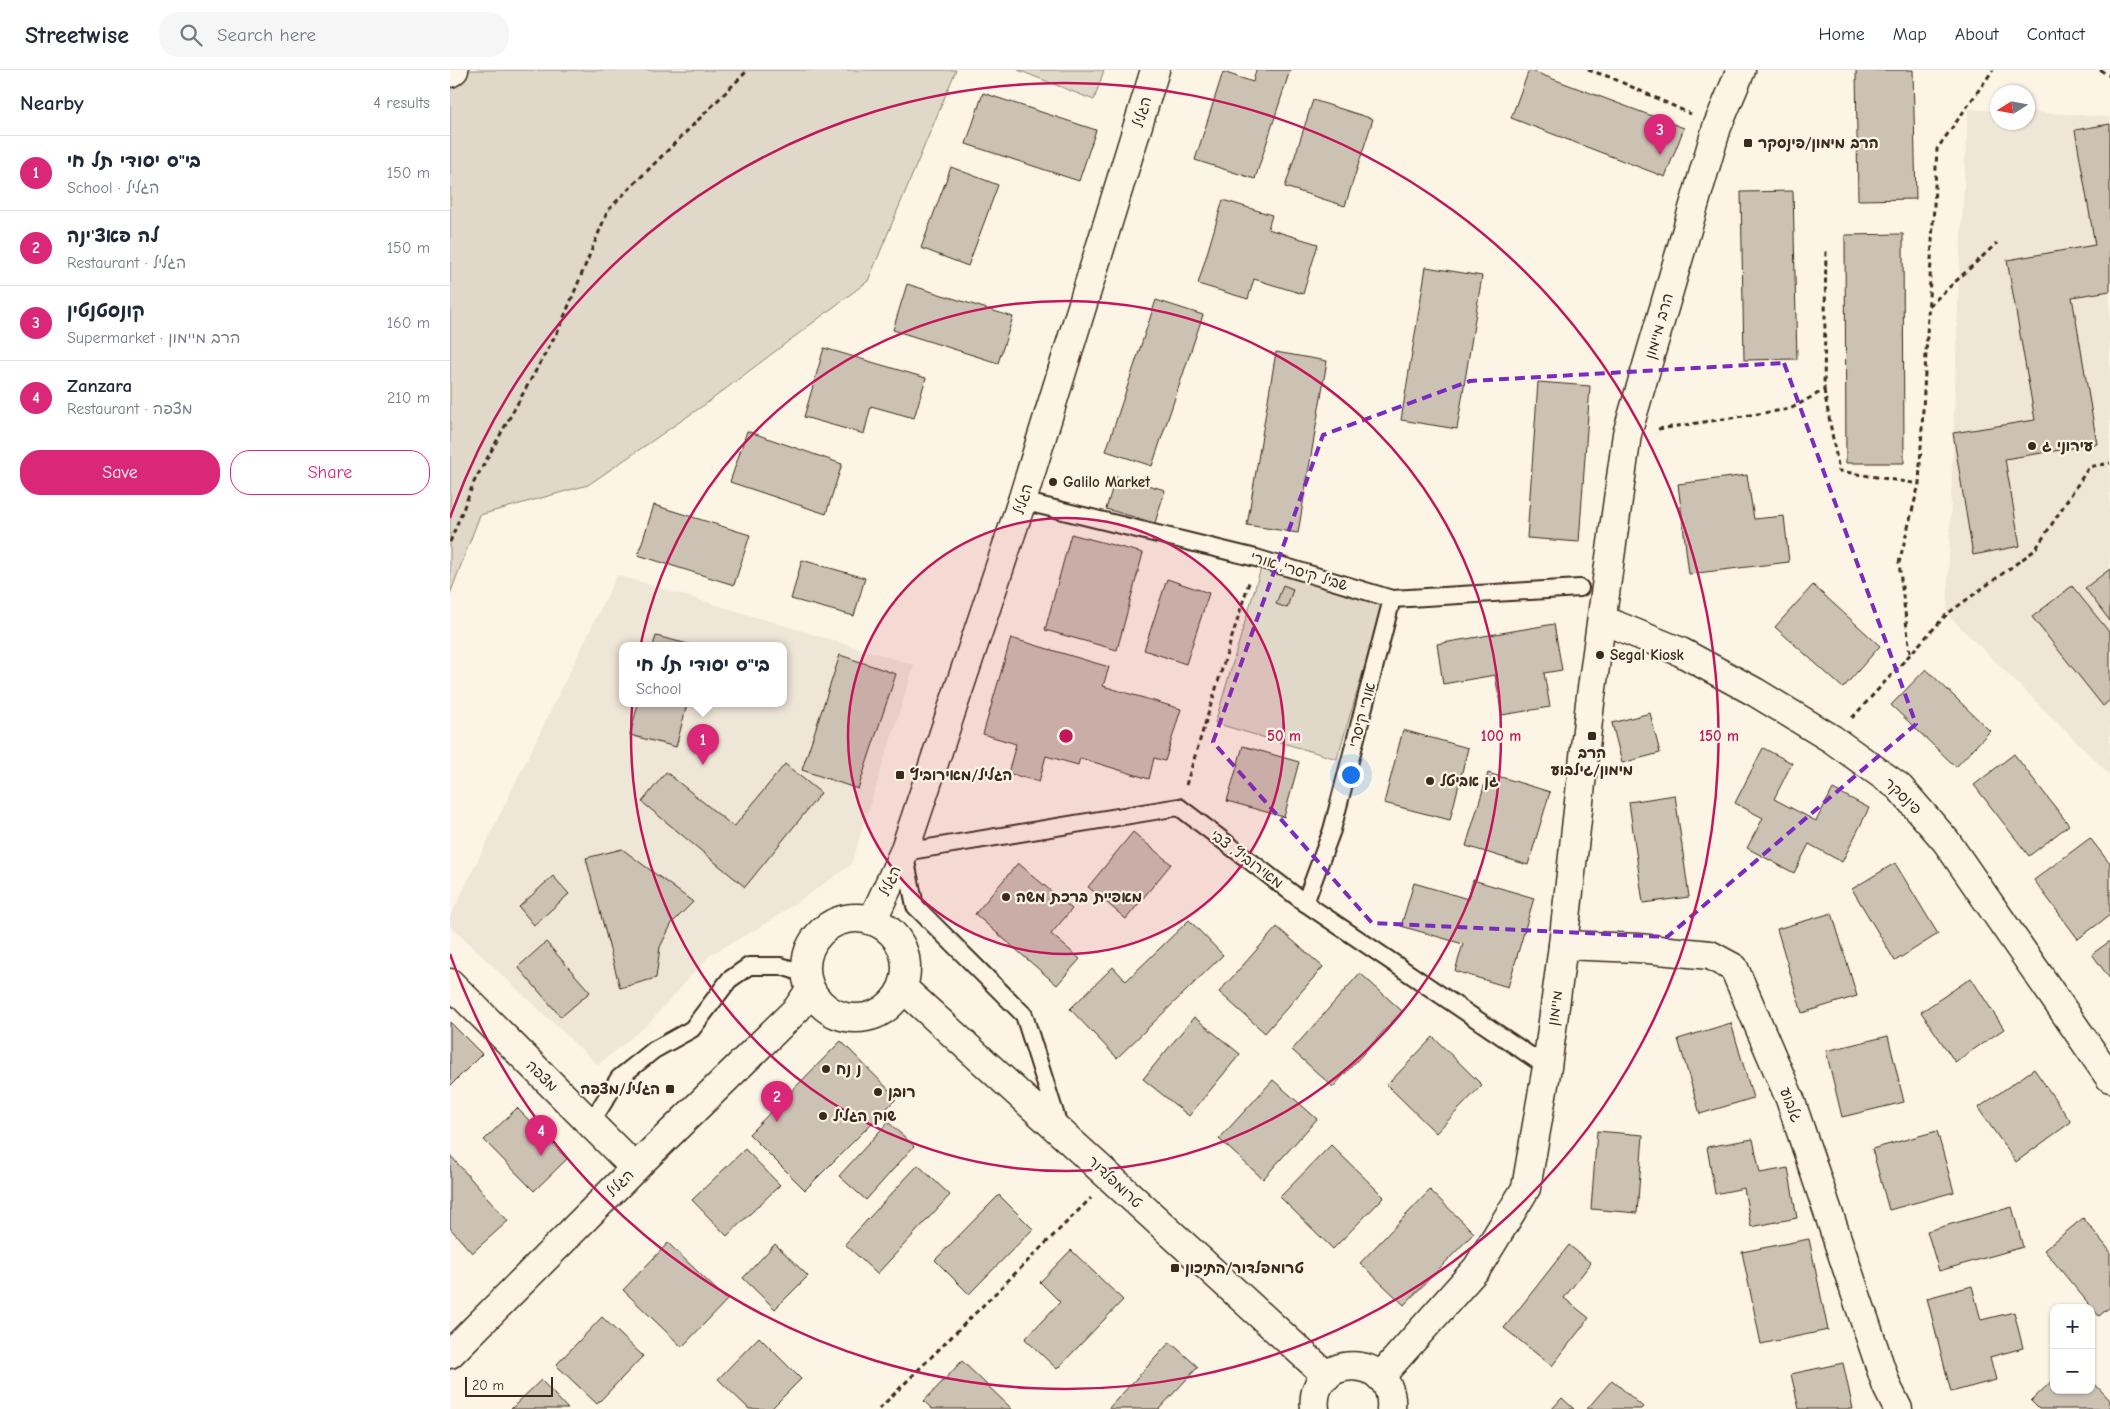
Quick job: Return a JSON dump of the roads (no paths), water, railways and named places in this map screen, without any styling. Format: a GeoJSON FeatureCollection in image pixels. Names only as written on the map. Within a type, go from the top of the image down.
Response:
{"type":"FeatureCollection","features":[{"type":"Feature","properties":{"kind":"street"},"geometry":{"type":"LineString","coordinates":[[450,73],[454,70]]}},
{"type":"Feature","properties":{"kind":"street","name":"הגליל"},"geometry":{"type":"LineString","coordinates":[[872,920],[904,852],[1022,501],[1155,70]]}},
{"type":"Feature","properties":{"kind":"street","name":"הרב מיימון"},"geometry":{"type":"LineString","coordinates":[[1607,589],[1627,434],[1717,126],[1741,70]]}},
{"type":"Feature","properties":{"kind":"street","name":"מיימון"},"geometry":{"type":"LineString","coordinates":[[1380,1377],[1477,1268],[1526,1188],[1547,1067],[1563,945],[1590,703],[1607,589]]}},
{"type":"Feature","properties":{"kind":"street","name":"פינסקר"},"geometry":{"type":"LineString","coordinates":[[1603,620],[1681,652],[1755,692],[1832,739],[1899,787],[1946,841],[2110,1078]]}},
{"type":"Feature","properties":{"kind":"street"},"geometry":{"type":"LineString","coordinates":[[855,918],[872,920],[886,928],[898,940],[906,964],[902,988],[881,1013],[865,1018],[848,1018],[833,1013],[820,1003],[808,982],[810,949],[813,942],[824,929],[839,921],[855,918]]}},
{"type":"Feature","properties":{"kind":"street","name":"גלבוע"},"geometry":{"type":"LineString","coordinates":[[1563,945],[1638,948],[1710,955],[1734,968],[1790,1099],[1887,1387],[1898,1409]]}},
{"type":"Feature","properties":{"kind":"street","name":"הגליל"},"geometry":{"type":"LineString","coordinates":[[450,1354],[634,1168],[797,1009],[808,982]]}},
{"type":"Feature","properties":{"kind":"street","name":"מצפה"},"geometry":{"type":"LineString","coordinates":[[450,984],[634,1168]]}},
{"type":"Feature","properties":{"kind":"street","name":"טרומפלדור"},"geometry":{"type":"LineString","coordinates":[[902,988],[1326,1376]]}},
{"type":"Feature","properties":{"kind":"street"},"geometry":{"type":"LineString","coordinates":[[1315,1409],[1316,1395],[1326,1376],[1344,1366],[1354,1365],[1363,1367],[1380,1377],[1390,1394],[1391,1409]]}},
{"type":"Feature","properties":{"kind":"lane","name":"שביל קיסרי, אורי"},"geometry":{"type":"LineString","coordinates":[[1022,501],[1256,558],[1392,599],[1580,588]]}},
{"type":"Feature","properties":{"kind":"lane","name":"אורי קיסרי"},"geometry":{"type":"LineString","coordinates":[[1305,903],[1332,830],[1392,599]]}},
{"type":"Feature","properties":{"kind":"lane","name":"מאירוביץ, צבי"},"geometry":{"type":"LineString","coordinates":[[904,852],[1179,807],[1305,903],[1547,1067]]}},
{"type":"Feature","properties":{"kind":"lane"},"geometry":{"type":"LineString","coordinates":[[904,852],[914,906],[1024,1016],[1060,1131]]}},
{"type":"Feature","properties":{"kind":"lane"},"geometry":{"type":"LineString","coordinates":[[590,1124],[620,1078],[654,1050],[692,1029],[729,980],[749,966],[781,966],[808,982]]}},
{"type":"Feature","properties":{"kind":"place","name":"הרב מימון/פינסקר"},"geometry":{"type":"Point","coordinates":[1748,143]}},
{"type":"Feature","properties":{"kind":"place","name":"קונסטנטין"},"geometry":{"type":"Point","coordinates":[1660,155]}},
{"type":"Feature","properties":{"kind":"place","name":"עירוני ג"},"geometry":{"type":"Point","coordinates":[2032,446]}},
{"type":"Feature","properties":{"kind":"place","name":"Galilo Market"},"geometry":{"type":"Point","coordinates":[1053,482]}},
{"type":"Feature","properties":{"kind":"place","name":"Segal Kiosk"},"geometry":{"type":"Point","coordinates":[1600,655]}},
{"type":"Feature","properties":{"kind":"place","name":"הרב מימון/גילבוע"},"geometry":{"type":"Point","coordinates":[1592,736]}},
{"type":"Feature","properties":{"kind":"place","name":"בי\"ס יסודי תל חי"},"geometry":{"type":"Point","coordinates":[703,765]}},
{"type":"Feature","properties":{"kind":"place","name":"הגליל/מאירוביץ"},"geometry":{"type":"Point","coordinates":[900,775]}},
{"type":"Feature","properties":{"kind":"place","name":"גן אביטל"},"geometry":{"type":"Point","coordinates":[1430,781]}},
{"type":"Feature","properties":{"kind":"place","name":"מאפיית ברכת משה"},"geometry":{"type":"Point","coordinates":[1006,897]}},
{"type":"Feature","properties":{"kind":"place","name":"נ נח"},"geometry":{"type":"Point","coordinates":[826,1069]}},
{"type":"Feature","properties":{"kind":"place","name":"הגליל/מצפה"},"geometry":{"type":"Point","coordinates":[670,1089]}},
{"type":"Feature","properties":{"kind":"place","name":"רובן"},"geometry":{"type":"Point","coordinates":[878,1092]}},
{"type":"Feature","properties":{"kind":"place","name":"שוק הגליל"},"geometry":{"type":"Point","coordinates":[823,1116]}},
{"type":"Feature","properties":{"kind":"place","name":"לה פאצ'ינה"},"geometry":{"type":"Point","coordinates":[777,1122]}},
{"type":"Feature","properties":{"kind":"place","name":"Zanzara"},"geometry":{"type":"Point","coordinates":[541,1156]}},
{"type":"Feature","properties":{"kind":"place","name":"טרומפלדור/התיכון"},"geometry":{"type":"Point","coordinates":[1175,1268]}}]}
